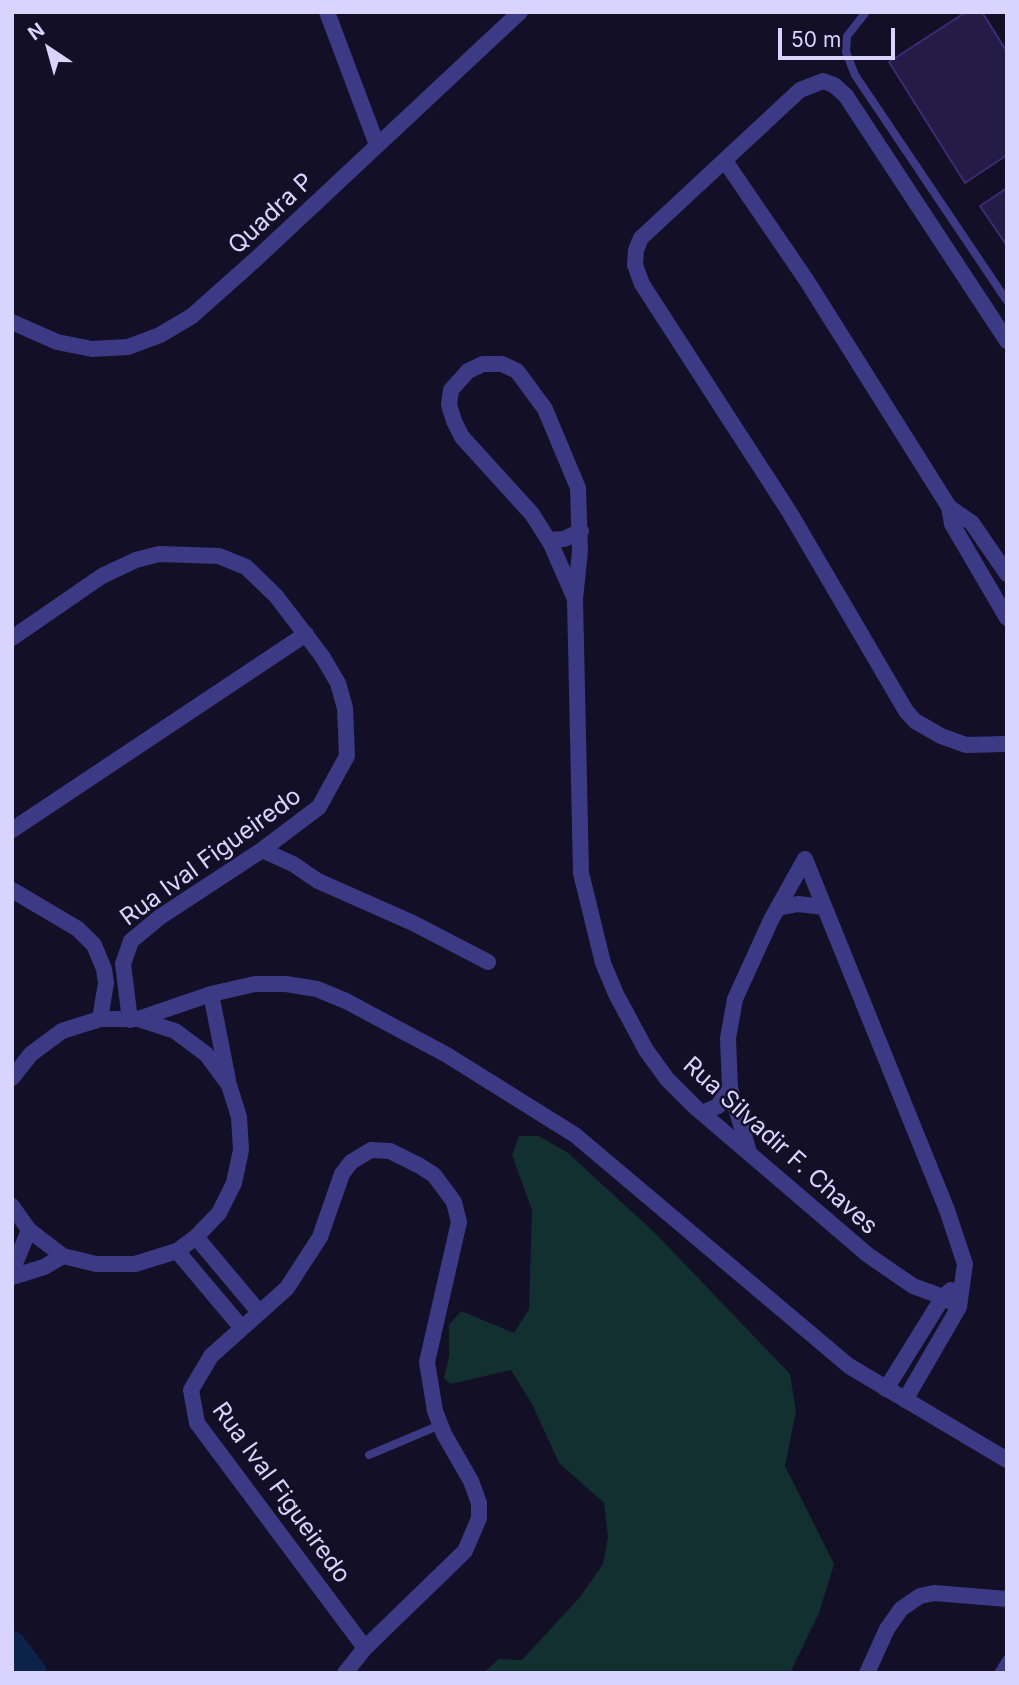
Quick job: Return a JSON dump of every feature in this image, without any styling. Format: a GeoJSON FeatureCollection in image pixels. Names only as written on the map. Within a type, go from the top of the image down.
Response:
{"type":"FeatureCollection","features":[{"type":"Feature","properties":{"kind":"street"},"geometry":{"type":"LineString","coordinates":[[327,12],[377,145]]}},
{"type":"Feature","properties":{"kind":"street","name":"Quadra P"},"geometry":{"type":"LineString","coordinates":[[12,321],[57,342],[92,349],[128,347],[160,335],[192,316],[520,12]]}},
{"type":"Feature","properties":{"kind":"street"},"geometry":{"type":"LineString","coordinates":[[1007,341],[846,96],[834,85],[814,82],[800,90],[641,238],[635,265],[642,284],[790,513],[906,711],[915,721],[941,736],[966,745],[1007,744]]}},
{"type":"Feature","properties":{"kind":"street"},"geometry":{"type":"LineString","coordinates":[[725,161],[807,281],[948,507],[952,524],[1001,593],[1007,618]]}},
{"type":"Feature","properties":{"kind":"street"},"geometry":{"type":"LineString","coordinates":[[483,364],[502,364],[517,371],[545,409],[578,488],[581,531],[575,599],[549,540],[510,487],[462,437],[454,421],[449,405],[451,390],[468,371],[483,364]]}},
{"type":"Feature","properties":{"kind":"street"},"geometry":{"type":"LineString","coordinates":[[948,507],[972,523],[1007,574]]}},
{"type":"Feature","properties":{"kind":"street"},"geometry":{"type":"LineString","coordinates":[[549,540],[564,539],[581,531]]}},
{"type":"Feature","properties":{"kind":"street","name":"Rua Ival Figueiredo"},"geometry":{"type":"LineString","coordinates":[[12,638],[102,576],[159,554],[219,556],[246,567],[276,596],[306,634],[338,683],[345,708],[347,756],[335,784],[319,807],[262,850],[160,917],[131,942],[123,964],[134,1019]]}},
{"type":"Feature","properties":{"kind":"street","name":"Rua Silvadir F. Chaves"},"geometry":{"type":"LineString","coordinates":[[575,599],[581,873],[603,963],[632,1026],[667,1079],[702,1113],[868,1255],[913,1286],[943,1297],[959,1307]]}},
{"type":"Feature","properties":{"kind":"street"},"geometry":{"type":"LineString","coordinates":[[12,830],[306,634]]}},
{"type":"Feature","properties":{"kind":"street"},"geometry":{"type":"LineString","coordinates":[[281,836],[293,864]]}},
{"type":"Feature","properties":{"kind":"street"},"geometry":{"type":"LineString","coordinates":[[262,850],[293,864],[318,881],[413,923],[488,962]]}},
{"type":"Feature","properties":{"kind":"street"},"geometry":{"type":"LineString","coordinates":[[749,1152],[730,1088],[728,1038],[735,999],[778,908],[805,859],[957,1235],[965,1264],[959,1307],[905,1400]]}},
{"type":"Feature","properties":{"kind":"street"},"geometry":{"type":"LineString","coordinates":[[12,890],[78,929],[94,946],[104,969],[106,983],[100,1019]]}},
{"type":"Feature","properties":{"kind":"street"},"geometry":{"type":"LineString","coordinates":[[778,908],[798,904],[824,907]]}},
{"type":"Feature","properties":{"kind":"street"},"geometry":{"type":"LineString","coordinates":[[94,946],[114,948],[131,942]]}},
{"type":"Feature","properties":{"kind":"street"},"geometry":{"type":"LineString","coordinates":[[134,1019],[211,993],[255,984],[286,984],[317,989],[346,1001],[447,1055],[575,1135],[823,1345],[886,1389],[1006,1460]]}},
{"type":"Feature","properties":{"kind":"street"},"geometry":{"type":"LineString","coordinates":[[12,1206],[29,1230],[63,1256],[96,1264],[135,1264],[177,1251],[196,1237],[224,1203],[234,1183],[242,1150],[239,1117],[229,1085],[211,993]]}},
{"type":"Feature","properties":{"kind":"street"},"geometry":{"type":"LineString","coordinates":[[12,1078],[31,1054],[62,1031],[100,1019],[134,1019],[175,1031],[206,1054],[229,1085]]}},
{"type":"Feature","properties":{"kind":"street"},"geometry":{"type":"LineString","coordinates":[[702,1113],[718,1106],[730,1088]]}},
{"type":"Feature","properties":{"kind":"street","name":"Rua Ival Figueiredo"},"geometry":{"type":"LineString","coordinates":[[345,1673],[365,1648],[465,1551],[479,1518],[479,1503],[471,1480],[440,1425],[430,1392],[426,1362],[459,1222],[447,1189],[420,1166],[390,1151],[371,1150],[351,1162],[342,1174],[332,1210],[306,1261],[287,1288],[211,1356],[197,1374],[191,1390],[197,1423],[365,1648]]}},
{"type":"Feature","properties":{"kind":"street"},"geometry":{"type":"LineString","coordinates":[[12,1271],[29,1230]]}},
{"type":"Feature","properties":{"kind":"street"},"geometry":{"type":"LineString","coordinates":[[196,1237],[260,1312]]}},
{"type":"Feature","properties":{"kind":"street"},"geometry":{"type":"LineString","coordinates":[[177,1251],[241,1327]]}},
{"type":"Feature","properties":{"kind":"street"},"geometry":{"type":"LineString","coordinates":[[12,1277],[44,1267],[63,1256]]}},
{"type":"Feature","properties":{"kind":"street"},"geometry":{"type":"LineString","coordinates":[[886,1389],[943,1297],[964,1280]]}},
{"type":"Feature","properties":{"kind":"street","name":"Rua Silvadir F. Chaves"},"geometry":{"type":"LineString","coordinates":[[913,1286],[933,1314],[949,1325]]}},
{"type":"Feature","properties":{"kind":"street"},"geometry":{"type":"LineString","coordinates":[[867,1673],[887,1629],[901,1609],[920,1596],[934,1593],[1007,1599]]}},
{"type":"Feature","properties":{"kind":"lane"},"geometry":{"type":"LineString","coordinates":[[866,12],[847,36],[846,52],[855,75],[1007,301]]}},
{"type":"Feature","properties":{"kind":"lane"},"geometry":{"type":"LineString","coordinates":[[369,1455],[440,1425]]}},
{"type":"Feature","properties":{"kind":"lane"},"geometry":{"type":"LineString","coordinates":[[998,1673],[1007,1659]]}},
{"type":"Feature","properties":{"kind":"green space"},"geometry":{"type":"Polygon","coordinates":[[[519,1136],[539,1136],[568,1153],[655,1233],[790,1374],[796,1412],[785,1466],[834,1564],[819,1613],[790,1673],[483,1673],[499,1659],[522,1660],[580,1597],[603,1564],[608,1537],[604,1503],[559,1463],[532,1404],[511,1370],[450,1384],[444,1378],[449,1356],[449,1325],[461,1311],[514,1333],[529,1309],[532,1210],[512,1155],[519,1136]]]}},
{"type":"Feature","properties":{"kind":"building"},"geometry":{"type":"Polygon","coordinates":[[[966,12],[982,12],[1007,52],[1007,155],[965,183],[889,62],[966,12]]]}},
{"type":"Feature","properties":{"kind":"building"},"geometry":{"type":"Polygon","coordinates":[[[1007,188],[1007,246],[980,206],[1007,188]]]}},
{"type":"Feature","properties":{"kind":"waterway"},"geometry":{"type":"LineString","coordinates":[[12,1645],[33,1673]]}}]}
